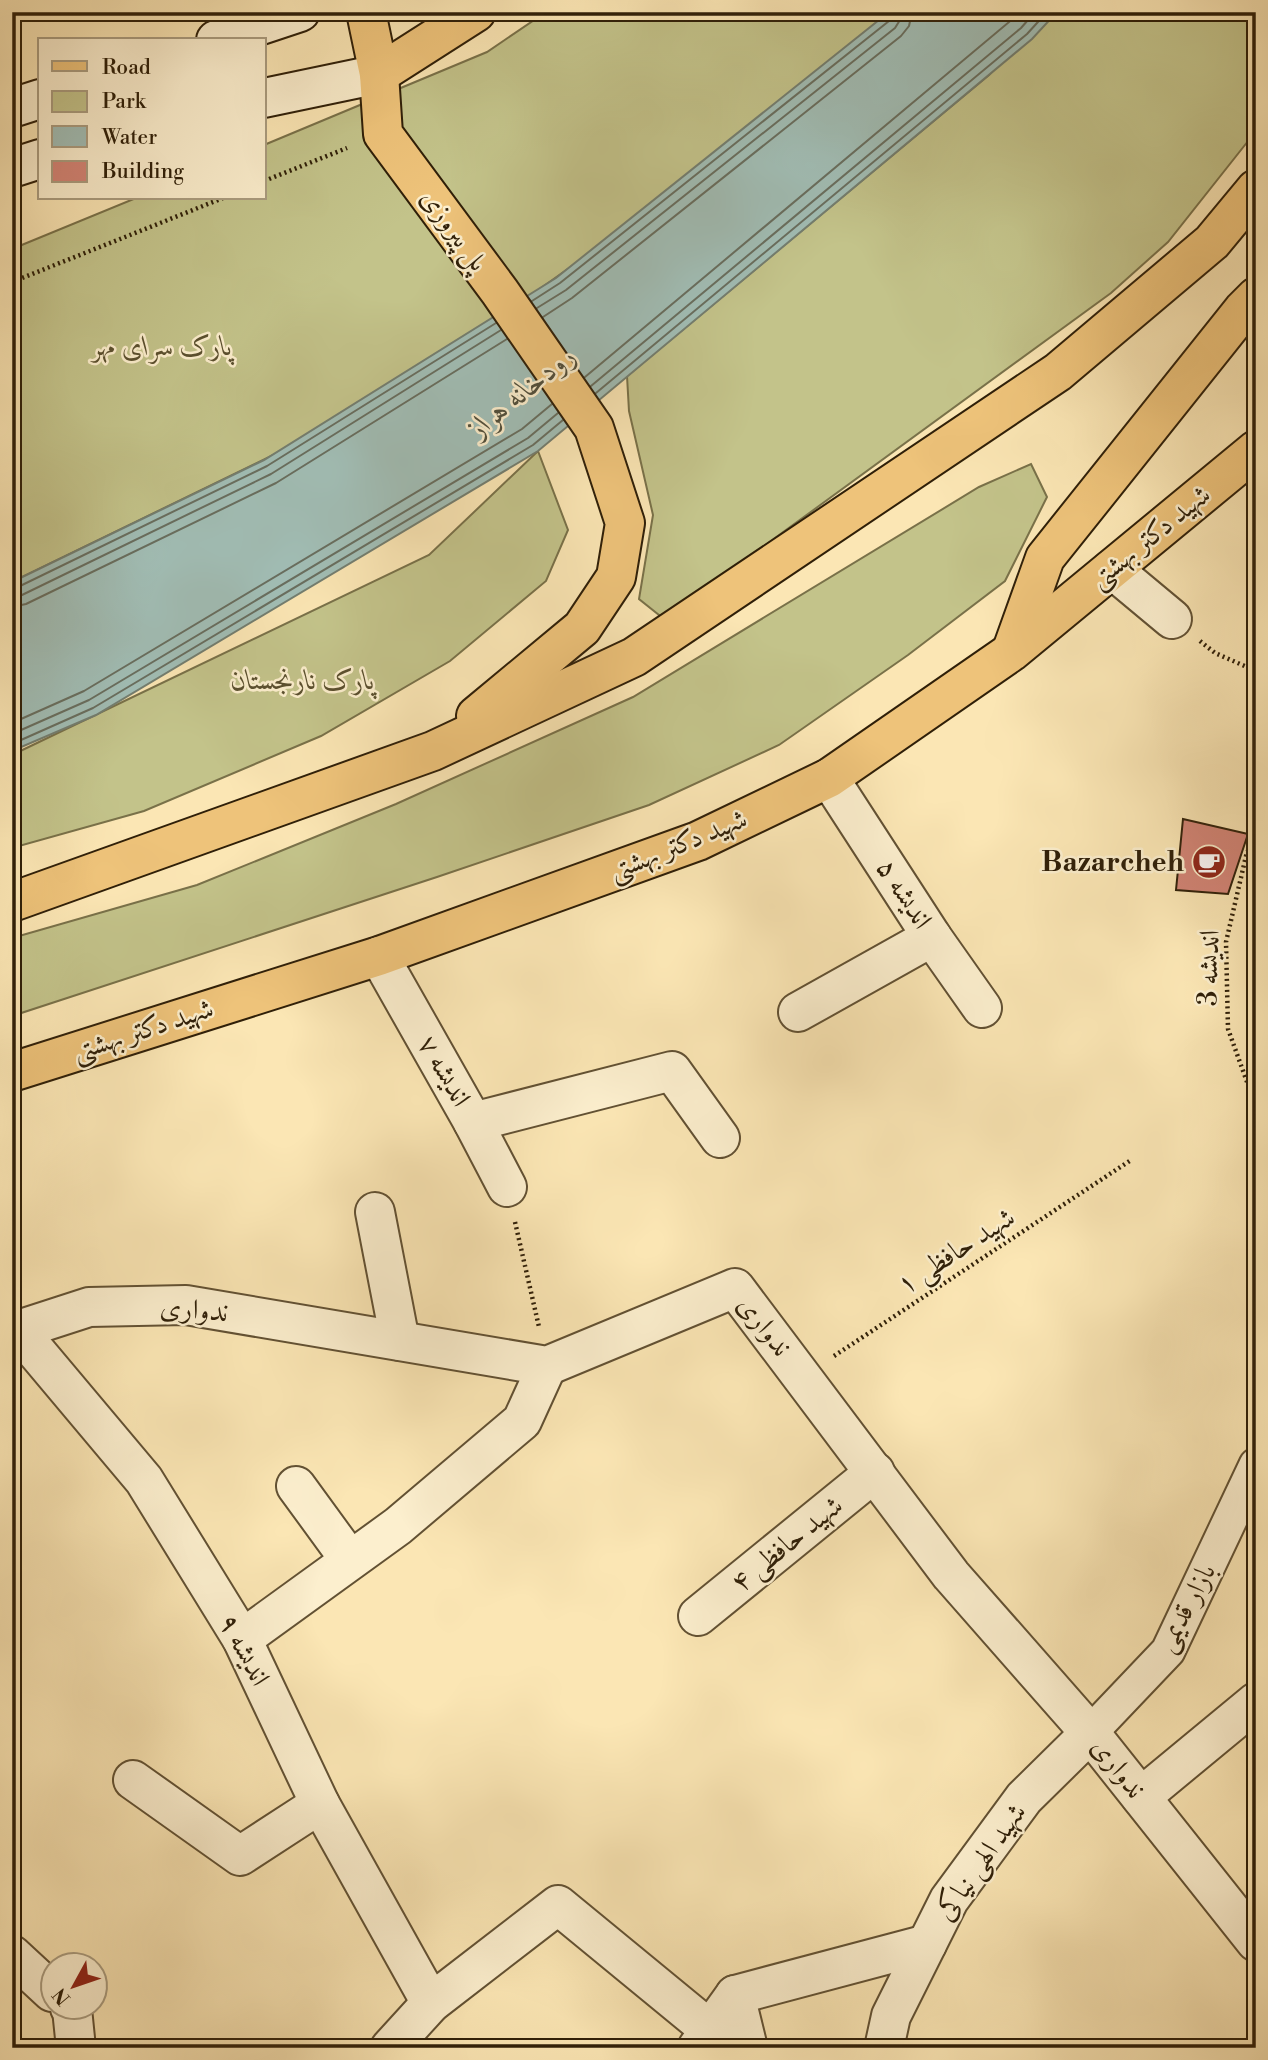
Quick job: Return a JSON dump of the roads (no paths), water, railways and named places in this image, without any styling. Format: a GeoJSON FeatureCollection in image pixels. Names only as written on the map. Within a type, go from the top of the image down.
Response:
{"type":"FeatureCollection","features":[{"type":"Feature","properties":{"kind":"main road"},"geometry":{"type":"LineString","coordinates":[[366,12],[379,74],[476,12]]}},
{"type":"Feature","properties":{"kind":"main road","name":"پل پیروزی"},"geometry":{"type":"LineString","coordinates":[[379,74],[383,134],[500,292],[594,428],[625,523],[616,577],[582,628],[433,751]]}},
{"type":"Feature","properties":{"kind":"main road"},"geometry":{"type":"LineString","coordinates":[[12,902],[433,751],[634,657],[1058,372],[1212,242],[1256,189]]}},
{"type":"Feature","properties":{"kind":"main road"},"geometry":{"type":"LineString","coordinates":[[1011,652],[1045,558],[1256,297]]}},
{"type":"Feature","properties":{"kind":"main road","name":"شهید دکتر بهشتی"},"geometry":{"type":"LineString","coordinates":[[12,1072],[379,956],[698,841],[829,778],[1011,652],[1256,450]]}},
{"type":"Feature","properties":{"kind":"street"},"geometry":{"type":"LineString","coordinates":[[222,38],[300,12]]}},
{"type":"Feature","properties":{"kind":"street"},"geometry":{"type":"LineString","coordinates":[[266,98],[379,74]]}},
{"type":"Feature","properties":{"kind":"street"},"geometry":{"type":"LineString","coordinates":[[12,108],[38,100]]}},
{"type":"Feature","properties":{"kind":"street"},"geometry":{"type":"LineString","coordinates":[[12,168],[38,160]]}},
{"type":"Feature","properties":{"kind":"street"},"geometry":{"type":"LineString","coordinates":[[1112,569],[1172,619]]}},
{"type":"Feature","properties":{"kind":"street","name":"اندیشه ۵"},"geometry":{"type":"LineString","coordinates":[[829,778],[932,937],[982,1008]]}},
{"type":"Feature","properties":{"kind":"street"},"geometry":{"type":"LineString","coordinates":[[798,1012],[932,937]]}},
{"type":"Feature","properties":{"kind":"street","name":"اندیشه ۷"},"geometry":{"type":"LineString","coordinates":[[379,956],[507,1187]]}},
{"type":"Feature","properties":{"kind":"street"},"geometry":{"type":"LineString","coordinates":[[473,1122],[672,1071],[720,1139]]}},
{"type":"Feature","properties":{"kind":"street"},"geometry":{"type":"LineString","coordinates":[[375,1212],[400,1341]]}},
{"type":"Feature","properties":{"kind":"street","name":"ندواری"},"geometry":{"type":"LineString","coordinates":[[15,1331],[89,1307],[186,1305],[548,1366],[735,1287],[951,1574],[1090,1732],[1256,1942]]}},
{"type":"Feature","properties":{"kind":"street","name":"اندیشه ۹"},"geometry":{"type":"LineString","coordinates":[[15,1331],[144,1480],[242,1639],[320,1804],[431,2003]]}},
{"type":"Feature","properties":{"kind":"street"},"geometry":{"type":"LineString","coordinates":[[242,1639],[398,1526],[522,1421],[548,1366]]}},
{"type":"Feature","properties":{"kind":"street","name":"بازار قدیمی"},"geometry":{"type":"LineString","coordinates":[[1090,1732],[1168,1651],[1256,1465]]}},
{"type":"Feature","properties":{"kind":"street","name":"شهید حافظی ۴"},"geometry":{"type":"LineString","coordinates":[[698,1616],[876,1472]]}},
{"type":"Feature","properties":{"kind":"street"},"geometry":{"type":"LineString","coordinates":[[296,1486],[350,1560]]}},
{"type":"Feature","properties":{"kind":"street"},"geometry":{"type":"LineString","coordinates":[[1141,1797],[1256,1702]]}},
{"type":"Feature","properties":{"kind":"street","name":"شهید الهی نیاکی"},"geometry":{"type":"LineString","coordinates":[[884,2048],[891,2016],[949,1900],[1024,1798],[1090,1732]]}},
{"type":"Feature","properties":{"kind":"street"},"geometry":{"type":"LineString","coordinates":[[133,1780],[240,1856],[320,1804]]}},
{"type":"Feature","properties":{"kind":"street"},"geometry":{"type":"LineString","coordinates":[[390,2048],[431,2003],[558,1905],[703,2039],[735,1995],[927,1944]]}},
{"type":"Feature","properties":{"kind":"street"},"geometry":{"type":"LineString","coordinates":[[12,1955],[38,1979]]}},
{"type":"Feature","properties":{"kind":"street"},"geometry":{"type":"LineString","coordinates":[[735,1995],[748,2048]]}},
{"type":"Feature","properties":{"kind":"street"},"geometry":{"type":"LineString","coordinates":[[73,2022],[76,2048]]}},
{"type":"Feature","properties":{"kind":"water","name":"رودخانه هراز"},"geometry":{"type":"Polygon","coordinates":[[[889,12],[1057,12],[1032,39],[538,451],[96,715],[12,751],[12,582],[264,460],[556,278],[889,12]]]}},
{"type":"Feature","properties":{"kind":"place","name":"Bazarcheh"},"geometry":{"type":"Point","coordinates":[1209,862]}},
{"type":"Feature","properties":{"kind":"park label","name":"پارک سرای مهر"},"geometry":{"type":"Point","coordinates":[162,346]}},
{"type":"Feature","properties":{"kind":"park label","name":"پارک نارنجستان"},"geometry":{"type":"Point","coordinates":[303,680]}}]}
